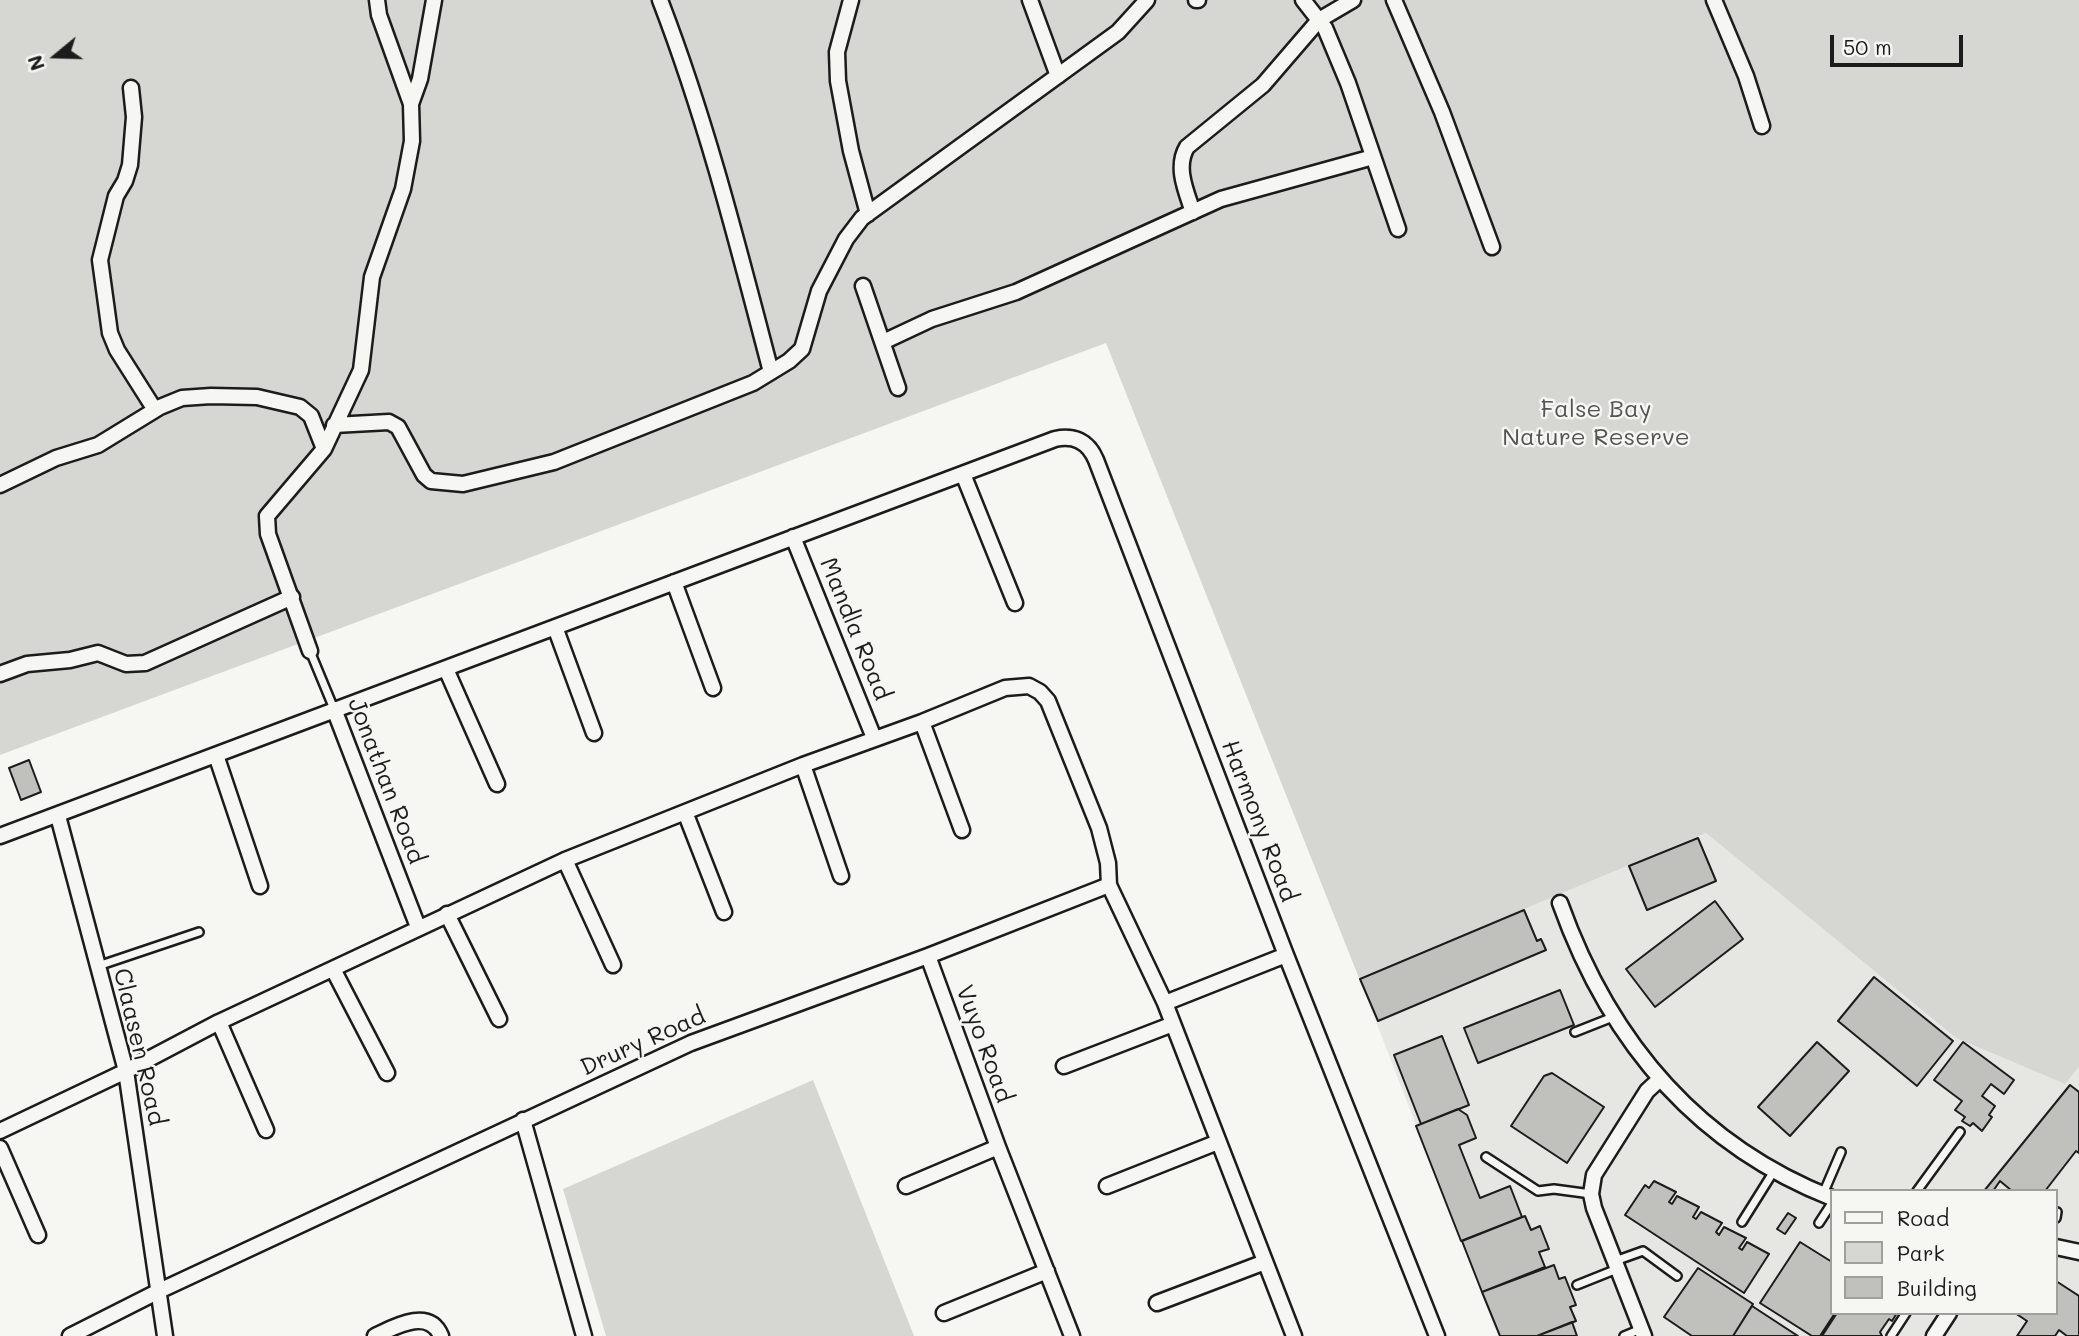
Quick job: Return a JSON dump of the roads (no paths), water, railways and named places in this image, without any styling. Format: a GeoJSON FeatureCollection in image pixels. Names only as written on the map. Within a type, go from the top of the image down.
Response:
{"type":"FeatureCollection","features":[{"type":"Feature","properties":{"kind":"street"},"geometry":{"type":"LineString","coordinates":[[310,651],[268,534],[267,516],[324,449],[361,370],[372,277],[403,189],[412,141],[411,104],[379,15],[377,0]]}},
{"type":"Feature","properties":{"kind":"street"},"geometry":{"type":"LineString","coordinates":[[411,104],[420,79],[434,0]]}},
{"type":"Feature","properties":{"kind":"street"},"geometry":{"type":"LineString","coordinates":[[660,0],[699,104],[722,181],[771,372]]}},
{"type":"Feature","properties":{"kind":"street"},"geometry":{"type":"LineString","coordinates":[[851,0],[837,52],[838,81],[851,151],[868,214]]}},
{"type":"Feature","properties":{"kind":"street"},"geometry":{"type":"LineString","coordinates":[[1030,0],[1058,76]]}},
{"type":"Feature","properties":{"kind":"street"},"geometry":{"type":"LineString","coordinates":[[334,425],[389,422],[398,428],[424,475],[431,481],[463,484],[554,462],[753,383],[789,361],[802,349],[819,291],[846,239],[868,214],[1118,32],[1147,0]]}},
{"type":"Feature","properties":{"kind":"street"},"geometry":{"type":"LineString","coordinates":[[1303,0],[1325,28],[1348,83],[1398,229]]}},
{"type":"Feature","properties":{"kind":"street"},"geometry":{"type":"LineString","coordinates":[[1193,212],[1181,165],[1187,147],[1263,85],[1319,20],[1353,0]]}},
{"type":"Feature","properties":{"kind":"street"},"geometry":{"type":"LineString","coordinates":[[1394,0],[1441,112],[1492,247]]}},
{"type":"Feature","properties":{"kind":"street"},"geometry":{"type":"LineString","coordinates":[[1714,0],[1746,76],[1762,127]]}},
{"type":"Feature","properties":{"kind":"street"},"geometry":{"type":"LineString","coordinates":[[131,88],[134,117],[130,165],[116,196],[100,260],[110,333],[117,350],[155,410]]}},
{"type":"Feature","properties":{"kind":"street"},"geometry":{"type":"LineString","coordinates":[[883,342],[932,319],[974,308],[1016,292],[1222,199],[1373,157]]}},
{"type":"Feature","properties":{"kind":"street"},"geometry":{"type":"LineString","coordinates":[[863,286],[898,388]]}},
{"type":"Feature","properties":{"kind":"street"},"geometry":{"type":"LineString","coordinates":[[0,485],[56,458],[98,445],[155,410],[182,398],[257,397],[300,407],[311,416],[324,449]]}},
{"type":"Feature","properties":{"kind":"street","name":"Harmony Road"},"geometry":{"type":"LineString","coordinates":[[0,836],[1055,439],[1078,439],[1092,452],[1286,955],[1437,1336]]}},
{"type":"Feature","properties":{"kind":"street"},"geometry":{"type":"LineString","coordinates":[[963,474],[1014,603]]}},
{"type":"Feature","properties":{"kind":"street","name":"Mandla Road"},"geometry":{"type":"LineString","coordinates":[[793,537],[874,738]]}},
{"type":"Feature","properties":{"kind":"street"},"geometry":{"type":"LineString","coordinates":[[674,582],[713,688]]}},
{"type":"Feature","properties":{"kind":"street"},"geometry":{"type":"LineString","coordinates":[[0,674],[27,664],[70,660],[98,653],[127,664],[145,663],[292,597]]}},
{"type":"Feature","properties":{"kind":"street"},"geometry":{"type":"LineString","coordinates":[[555,627],[594,733]]}},
{"type":"Feature","properties":{"kind":"street"},"geometry":{"type":"LineString","coordinates":[[446,669],[497,784]]}},
{"type":"Feature","properties":{"kind":"street"},"geometry":{"type":"LineString","coordinates":[[0,1131],[126,1071],[219,1022],[565,860],[1005,688],[1029,686],[1040,692],[1048,701],[1099,828],[1105,848],[1110,885],[1165,1003],[1294,1336]]}},
{"type":"Feature","properties":{"kind":"street","name":"Jonathan Road"},"geometry":{"type":"LineString","coordinates":[[334,709],[418,927]]}},
{"type":"Feature","properties":{"kind":"street"},"geometry":{"type":"LineString","coordinates":[[922,722],[962,830]]}},
{"type":"Feature","properties":{"kind":"street"},"geometry":{"type":"LineString","coordinates":[[215,755],[261,886]]}},
{"type":"Feature","properties":{"kind":"street"},"geometry":{"type":"LineString","coordinates":[[803,765],[841,876]]}},
{"type":"Feature","properties":{"kind":"street"},"geometry":{"type":"LineString","coordinates":[[685,812],[724,912]]}},
{"type":"Feature","properties":{"kind":"street","name":"Claasen Road"},"geometry":{"type":"LineString","coordinates":[[58,816],[126,1071],[165,1336]]}},
{"type":"Feature","properties":{"kind":"street"},"geometry":{"type":"LineString","coordinates":[[565,860],[613,965]]}},
{"type":"Feature","properties":{"kind":"street","name":"Drury Road"},"geometry":{"type":"LineString","coordinates":[[70,1336],[159,1291],[691,1043],[928,956],[1110,885]]}},
{"type":"Feature","properties":{"kind":"street"},"geometry":{"type":"LineString","coordinates":[[1560,903],[1585,967],[1613,1017],[1660,1079],[1730,1143],[1774,1171],[1829,1198]]}},
{"type":"Feature","properties":{"kind":"street"},"geometry":{"type":"LineString","coordinates":[[447,914],[499,1019]]}},
{"type":"Feature","properties":{"kind":"street"},"geometry":{"type":"LineString","coordinates":[[1165,1003],[1286,955]]}},
{"type":"Feature","properties":{"kind":"street","name":"Vuyo Road"},"geometry":{"type":"LineString","coordinates":[[928,956],[998,1147],[1072,1336]]}},
{"type":"Feature","properties":{"kind":"street"},"geometry":{"type":"LineString","coordinates":[[333,969],[387,1073]]}},
{"type":"Feature","properties":{"kind":"street"},"geometry":{"type":"LineString","coordinates":[[219,1022],[266,1130]]}},
{"type":"Feature","properties":{"kind":"street"},"geometry":{"type":"LineString","coordinates":[[1064,1066],[1173,1024]]}},
{"type":"Feature","properties":{"kind":"street"},"geometry":{"type":"LineString","coordinates":[[1643,1333],[1591,1194],[1594,1175],[1647,1091],[1660,1079]]}},
{"type":"Feature","properties":{"kind":"street"},"geometry":{"type":"LineString","coordinates":[[523,1120],[584,1336]]}},
{"type":"Feature","properties":{"kind":"street"},"geometry":{"type":"LineString","coordinates":[[1107,1186],[1218,1142]]}},
{"type":"Feature","properties":{"kind":"street"},"geometry":{"type":"LineString","coordinates":[[906,1186],[998,1147]]}},
{"type":"Feature","properties":{"kind":"street"},"geometry":{"type":"LineString","coordinates":[[0,1148],[38,1235]]}},
{"type":"Feature","properties":{"kind":"street"},"geometry":{"type":"LineString","coordinates":[[2058,1247],[2079,1252]]}},
{"type":"Feature","properties":{"kind":"street"},"geometry":{"type":"LineString","coordinates":[[1157,1303],[1265,1262]]}},
{"type":"Feature","properties":{"kind":"street"},"geometry":{"type":"LineString","coordinates":[[944,1313],[1047,1271]]}},
{"type":"Feature","properties":{"kind":"street"},"geometry":{"type":"LineString","coordinates":[[1934,1336],[1948,1315]]}},
{"type":"Feature","properties":{"kind":"street"},"geometry":{"type":"LineString","coordinates":[[375,1336],[394,1327],[420,1320],[430,1323],[441,1336]]}},
{"type":"Feature","properties":{"kind":"lane","name":"Jonathan Road"},"geometry":{"type":"LineString","coordinates":[[310,651],[334,709]]}},
{"type":"Feature","properties":{"kind":"lane"},"geometry":{"type":"LineString","coordinates":[[98,966],[199,932]]}},
{"type":"Feature","properties":{"kind":"lane"},"geometry":{"type":"LineString","coordinates":[[1575,1032],[1613,1017]]}},
{"type":"Feature","properties":{"kind":"lane"},"geometry":{"type":"LineString","coordinates":[[1918,1189],[1960,1132]]}},
{"type":"Feature","properties":{"kind":"lane"},"geometry":{"type":"LineString","coordinates":[[1831,1189],[1840,1152]]}},
{"type":"Feature","properties":{"kind":"lane"},"geometry":{"type":"LineString","coordinates":[[1486,1157],[1538,1191],[1554,1189],[1591,1194]]}},
{"type":"Feature","properties":{"kind":"lane"},"geometry":{"type":"LineString","coordinates":[[1742,1222],[1774,1171]]}},
{"type":"Feature","properties":{"kind":"lane"},"geometry":{"type":"LineString","coordinates":[[1819,1223],[1829,1198]]}},
{"type":"Feature","properties":{"kind":"lane"},"geometry":{"type":"LineString","coordinates":[[1577,1285],[1643,1251],[1677,1276]]}},
{"type":"Feature","properties":{"kind":"lane"},"geometry":{"type":"LineString","coordinates":[[1891,1336],[1905,1315]]}},
{"type":"Feature","properties":{"kind":"lane"},"geometry":{"type":"LineString","coordinates":[[1624,1336],[1643,1333]]}},
{"type":"Feature","properties":{"kind":"park label","name":"False Bay Nature Reserve"},"geometry":{"type":"Point","coordinates":[1596,424]}}]}
